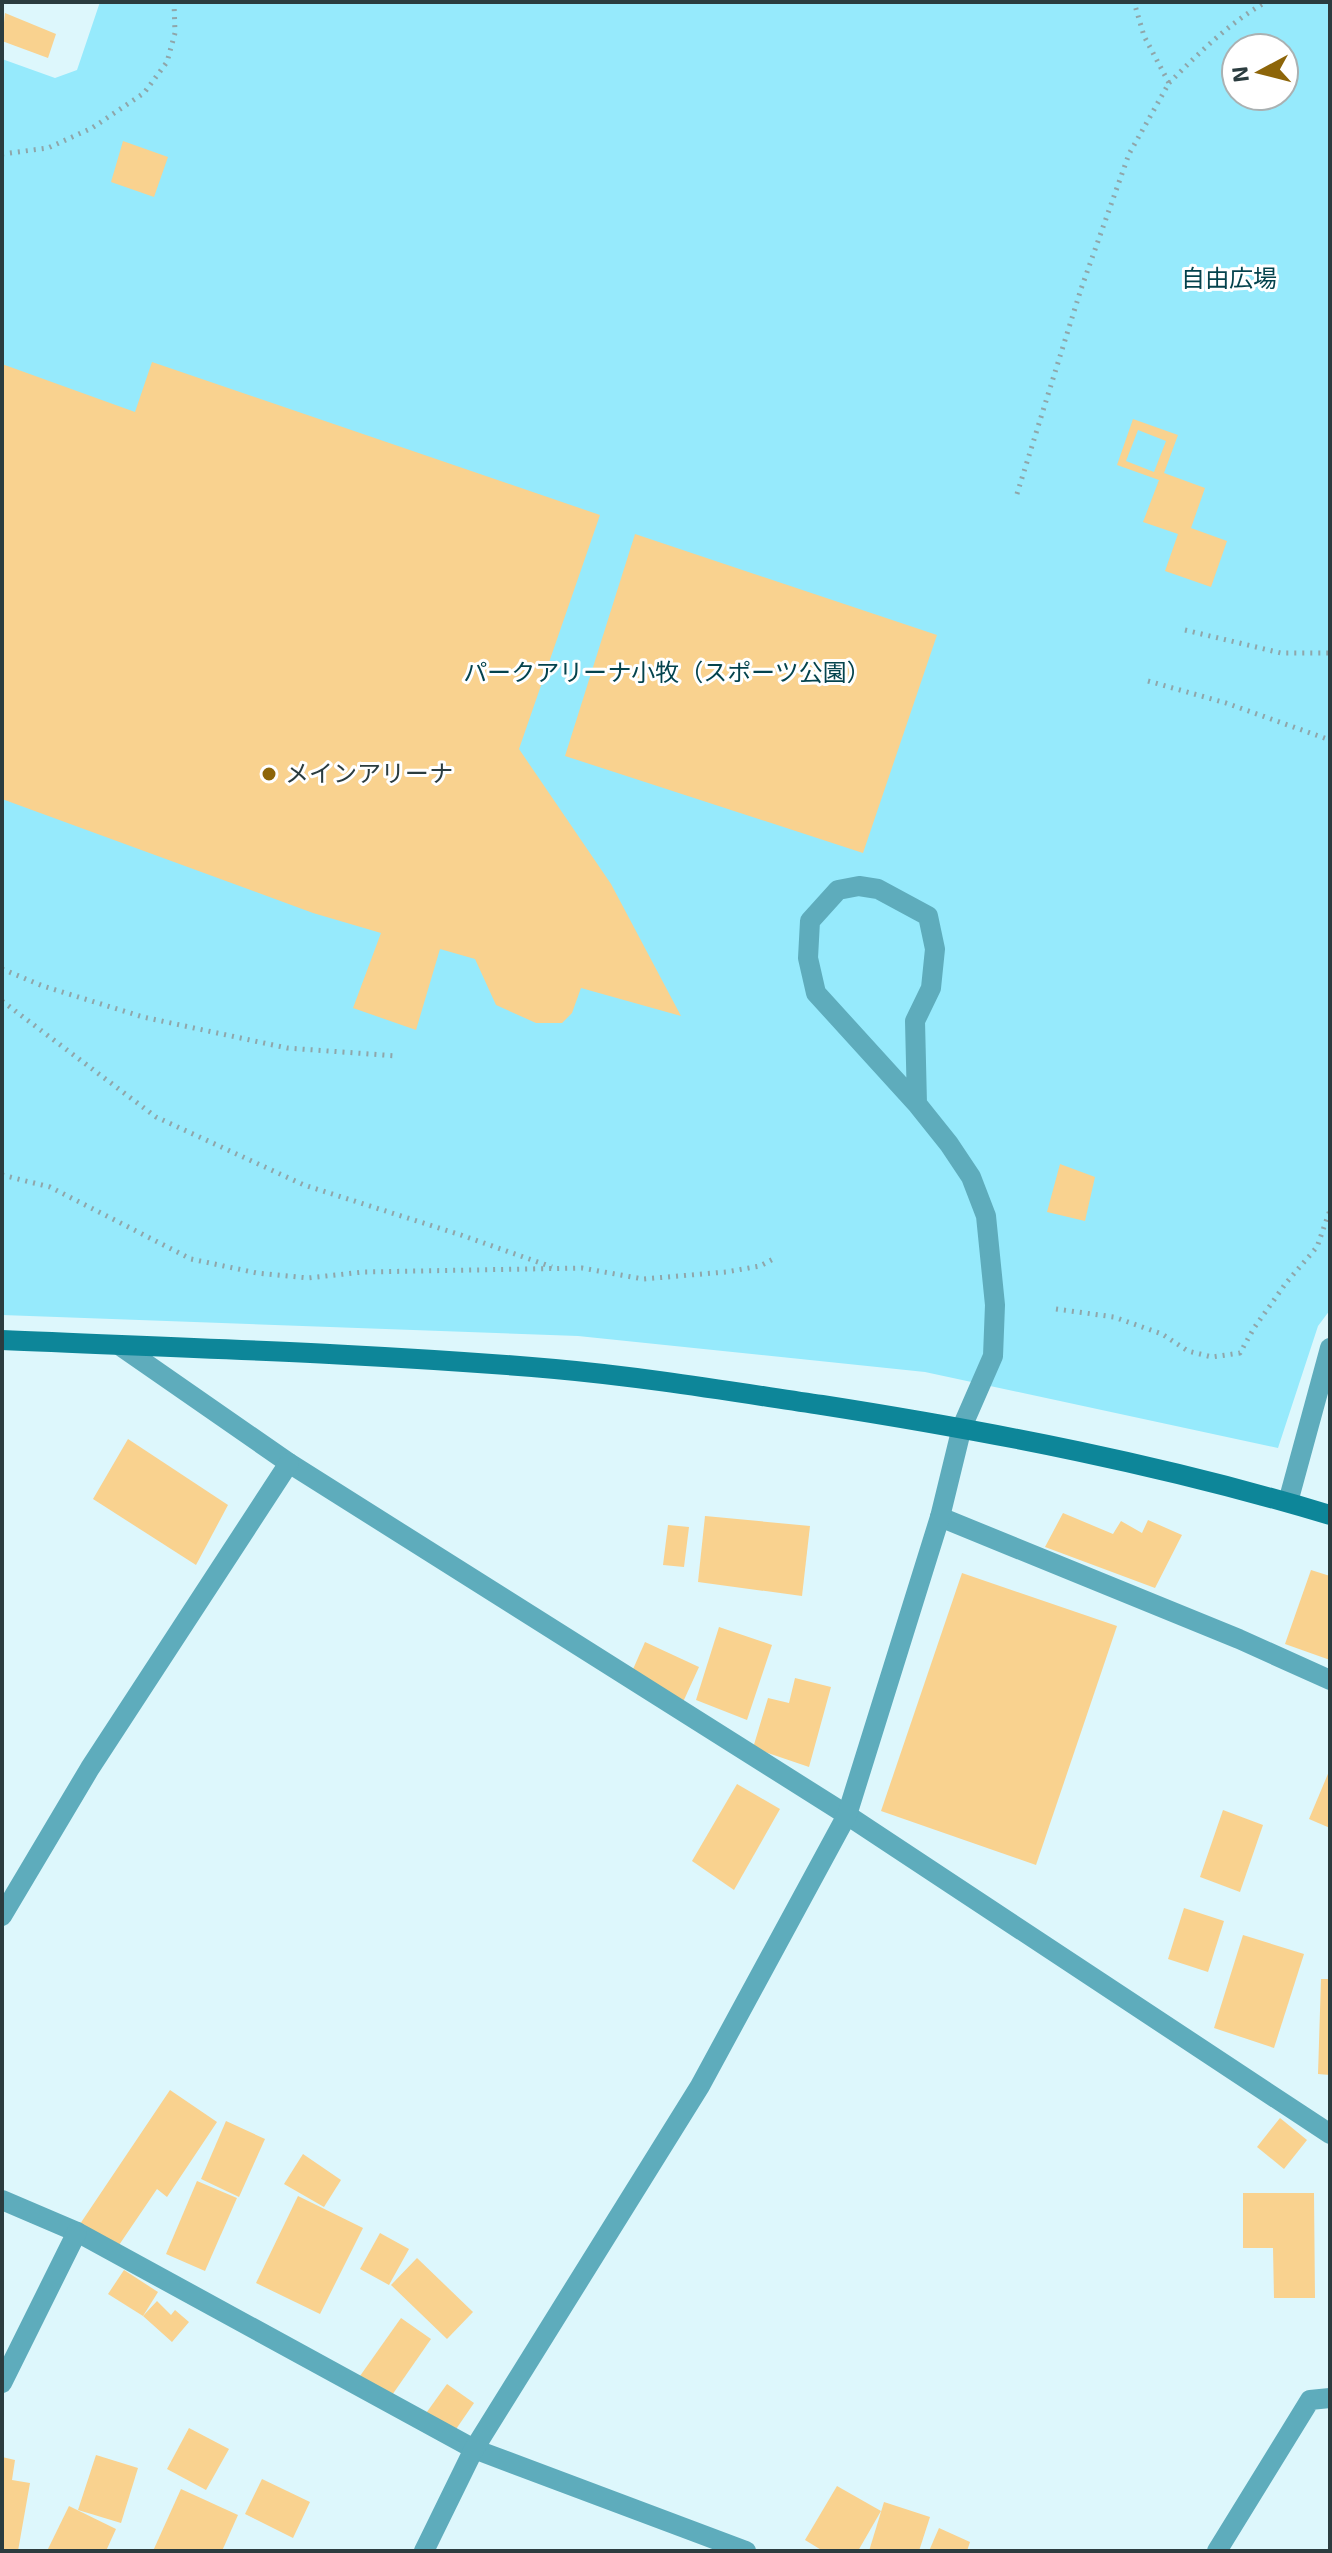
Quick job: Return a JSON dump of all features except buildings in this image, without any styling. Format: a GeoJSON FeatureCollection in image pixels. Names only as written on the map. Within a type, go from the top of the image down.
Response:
{"type":"FeatureCollection","features":[{"type":"Feature","properties":{"kind":"street"},"geometry":{"type":"LineString","coordinates":[[424,2551],[474,2449],[700,2086],[847,1815],[940,1517],[962,1427],[993,1356],[995,1305],[986,1216],[971,1177],[917,1104],[816,993],[808,958],[810,921],[838,890],[859,886],[878,889],[928,916],[935,949],[931,988],[915,1021],[917,1104]]}},
{"type":"Feature","properties":{"kind":"street"},"geometry":{"type":"LineString","coordinates":[[2,1340],[413,1358],[559,1369],[962,1427],[1113,1458],[1330,1515]]}},
{"type":"Feature","properties":{"kind":"street"},"geometry":{"type":"LineString","coordinates":[[119,1345],[289,1463],[847,1815],[1330,2134]]}},
{"type":"Feature","properties":{"kind":"street"},"geometry":{"type":"LineString","coordinates":[[1288,1502],[1330,1348]]}},
{"type":"Feature","properties":{"kind":"street"},"geometry":{"type":"LineString","coordinates":[[2,1916],[90,1768],[289,1463]]}},
{"type":"Feature","properties":{"kind":"street"},"geometry":{"type":"LineString","coordinates":[[940,1517],[1239,1639],[1330,1680]]}},
{"type":"Feature","properties":{"kind":"street"},"geometry":{"type":"LineString","coordinates":[[2,2200],[77,2232],[474,2449],[746,2551]]}},
{"type":"Feature","properties":{"kind":"street"},"geometry":{"type":"LineString","coordinates":[[2,2383],[77,2232]]}},
{"type":"Feature","properties":{"kind":"street"},"geometry":{"type":"LineString","coordinates":[[1217,2551],[1310,2400],[1330,2398]]}},
{"type":"Feature","properties":{"kind":"path"},"geometry":{"type":"LineString","coordinates":[[2,154],[48,148],[92,128],[144,93],[167,62],[175,33],[174,2]]}},
{"type":"Feature","properties":{"kind":"path"},"geometry":{"type":"LineString","coordinates":[[1134,2],[1144,36],[1169,83]]}},
{"type":"Feature","properties":{"kind":"path"},"geometry":{"type":"LineString","coordinates":[[1017,494],[1081,289],[1129,154],[1169,83],[1243,15],[1266,2]]}},
{"type":"Feature","properties":{"kind":"path"},"geometry":{"type":"LineString","coordinates":[[1185,630],[1281,653],[1330,653]]}},
{"type":"Feature","properties":{"kind":"path"},"geometry":{"type":"LineString","coordinates":[[1148,681],[1241,708],[1330,740]]}},
{"type":"Feature","properties":{"kind":"path"},"geometry":{"type":"LineString","coordinates":[[2,969],[43,986],[143,1017],[287,1048],[397,1056]]}},
{"type":"Feature","properties":{"kind":"path"},"geometry":{"type":"LineString","coordinates":[[2,1001],[156,1117],[304,1185],[557,1269]]}},
{"type":"Feature","properties":{"kind":"path"},"geometry":{"type":"LineString","coordinates":[[2,1175],[50,1187],[191,1259],[257,1273],[308,1278],[363,1272],[582,1268],[643,1279],[726,1272],[760,1266],[775,1258]]}},
{"type":"Feature","properties":{"kind":"path"},"geometry":{"type":"LineString","coordinates":[[1056,1309],[1114,1317],[1162,1334],[1188,1351],[1212,1357],[1240,1353],[1286,1283],[1317,1247],[1330,1210]]}},
{"type":"Feature","properties":{"kind":"green space","name":"パークアリーナ小牧（スポーツ公園）"},"geometry":{"type":"Polygon","coordinates":[[[100,2],[1330,2],[1330,1310],[1318,1326],[1278,1448],[925,1372],[578,1336],[2,1315],[2,59],[55,78],[77,70],[100,2]]]}},
{"type":"Feature","properties":{"kind":"place","name":"メインアリーナ"},"geometry":{"type":"Point","coordinates":[269,774]}},
{"type":"Feature","properties":{"kind":"park label","name":"自由広場"},"geometry":{"type":"Point","coordinates":[1229,279]}}]}
